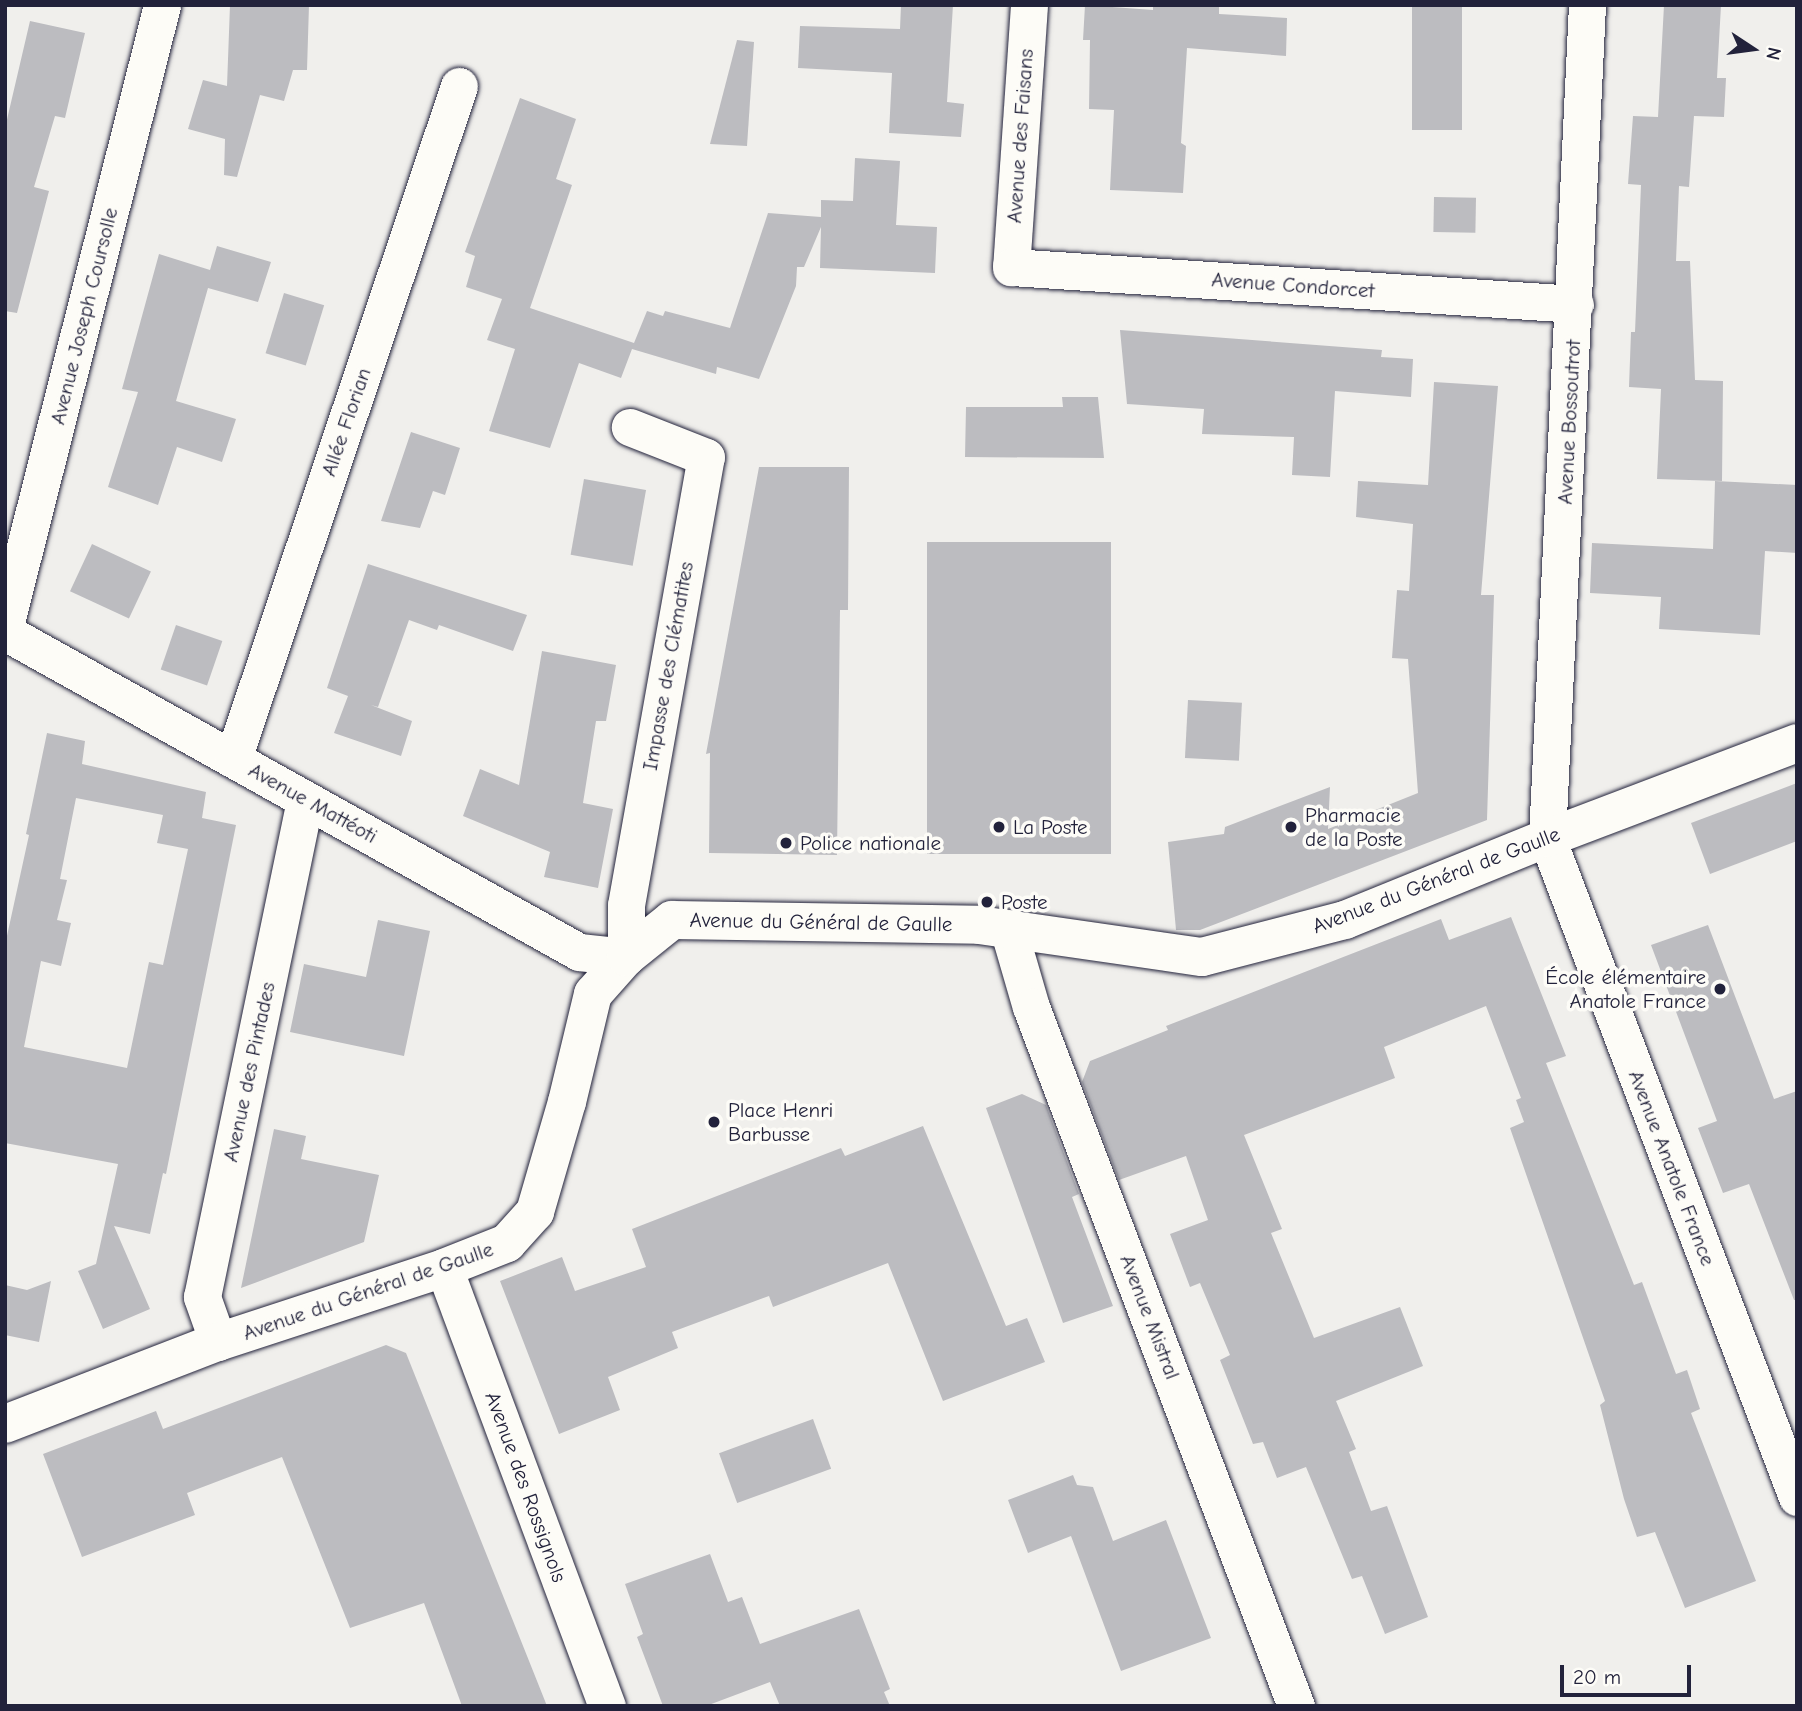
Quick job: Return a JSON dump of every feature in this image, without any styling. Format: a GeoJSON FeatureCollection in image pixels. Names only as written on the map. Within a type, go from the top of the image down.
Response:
{"type":"FeatureCollection","features":[{"type":"Feature","properties":{"kind":"street","name":"Avenue Joseph Coursolle"},"geometry":{"type":"LineString","coordinates":[[5,626],[162,5]]}},
{"type":"Feature","properties":{"kind":"street","name":"Avenue des Faisans"},"geometry":{"type":"LineString","coordinates":[[1011,267],[1028,5]]}},
{"type":"Feature","properties":{"kind":"street","name":"Avenue Bossoutrot"},"geometry":{"type":"LineString","coordinates":[[1547,838],[1587,5]]}},
{"type":"Feature","properties":{"kind":"street","name":"Allée Florian"},"geometry":{"type":"LineString","coordinates":[[233,759],[459,86]]}},
{"type":"Feature","properties":{"kind":"street","name":"Avenue Condorcet"},"geometry":{"type":"LineString","coordinates":[[1011,267],[1574,304]]}},
{"type":"Feature","properties":{"kind":"street","name":"Impasse des Clématites"},"geometry":{"type":"LineString","coordinates":[[626,957],[626,905],[706,457],[630,427]]}},
{"type":"Feature","properties":{"kind":"street","name":"Avenue Mattéoti"},"geometry":{"type":"LineString","coordinates":[[5,632],[579,952],[626,957]]}},
{"type":"Feature","properties":{"kind":"street","name":"Avenue du Général de Gaulle"},"geometry":{"type":"LineString","coordinates":[[5,1424],[218,1342],[444,1268],[507,1243],[535,1212],[593,994],[626,957],[672,920],[1009,928],[1202,957],[1345,920],[1547,838],[1797,743]]}},
{"type":"Feature","properties":{"kind":"street","name":"Avenue des Pintades"},"geometry":{"type":"LineString","coordinates":[[218,1342],[202,1297],[305,800]]}},
{"type":"Feature","properties":{"kind":"street","name":"Avenue Anatole France"},"geometry":{"type":"LineString","coordinates":[[1547,838],[1797,1497]]}},
{"type":"Feature","properties":{"kind":"street","name":"Avenue Mistral"},"geometry":{"type":"LineString","coordinates":[[1009,928],[1031,1007],[1296,1706]]}},
{"type":"Feature","properties":{"kind":"street","name":"Avenue des Rossignols"},"geometry":{"type":"LineString","coordinates":[[444,1268],[607,1706]]}},
{"type":"Feature","properties":{"kind":"building"},"geometry":{"type":"Polygon","coordinates":[[[230,5],[309,5],[307,70],[293,70],[284,101],[260,95],[237,177],[224,175],[225,139],[188,129],[203,80],[227,86],[230,5]]]}},
{"type":"Feature","properties":{"kind":"building"},"geometry":{"type":"Polygon","coordinates":[[[901,5],[953,5],[947,102],[964,104],[961,137],[889,133],[892,73],[798,68],[800,26],[900,29],[901,5]]]}},
{"type":"Feature","properties":{"kind":"building"},"geometry":{"type":"Polygon","coordinates":[[[1085,5],[1153,10],[1153,5],[1219,5],[1219,14],[1287,18],[1286,56],[1187,48],[1181,143],[1186,146],[1183,193],[1110,190],[1114,110],[1089,109],[1090,40],[1083,40],[1085,5]]]}},
{"type":"Feature","properties":{"kind":"building"},"geometry":{"type":"Polygon","coordinates":[[[1412,5],[1462,5],[1462,130],[1412,130],[1412,5]]]}},
{"type":"Feature","properties":{"kind":"building"},"geometry":{"type":"Polygon","coordinates":[[[1664,5],[1721,5],[1717,78],[1726,78],[1724,117],[1694,116],[1689,187],[1679,186],[1676,261],[1690,261],[1695,380],[1723,381],[1722,481],[1657,479],[1661,389],[1629,387],[1631,332],[1635,332],[1641,185],[1628,184],[1633,116],[1658,117],[1664,5]]]}},
{"type":"Feature","properties":{"kind":"building"},"geometry":{"type":"Polygon","coordinates":[[[30,21],[85,33],[65,118],[55,116],[34,187],[49,191],[17,313],[5,311],[5,128],[30,21]]]}},
{"type":"Feature","properties":{"kind":"building"},"geometry":{"type":"Polygon","coordinates":[[[737,40],[754,42],[747,146],[710,144],[737,40]]]}},
{"type":"Feature","properties":{"kind":"building"},"geometry":{"type":"Polygon","coordinates":[[[520,98],[576,119],[556,179],[572,185],[530,308],[634,343],[647,311],[663,316],[665,311],[730,328],[768,213],[821,217],[821,200],[853,201],[855,158],[900,161],[896,225],[937,227],[935,273],[820,268],[821,227],[804,267],[797,267],[796,286],[759,379],[717,367],[716,374],[632,349],[621,378],[579,363],[550,448],[489,431],[515,349],[487,340],[502,299],[466,287],[475,256],[465,252],[520,98]]]}},
{"type":"Feature","properties":{"kind":"building"},"geometry":{"type":"Polygon","coordinates":[[[1434,197],[1476,198],[1475,233],[1433,232],[1434,197]]]}},
{"type":"Feature","properties":{"kind":"building"},"geometry":{"type":"Polygon","coordinates":[[[217,246],[271,262],[258,302],[208,288],[176,401],[236,419],[222,462],[177,447],[158,505],[108,487],[138,392],[122,389],[159,254],[210,270],[217,246]]]}},
{"type":"Feature","properties":{"kind":"building"},"geometry":{"type":"Polygon","coordinates":[[[284,293],[324,305],[306,366],[266,353],[284,293]]]}},
{"type":"Feature","properties":{"kind":"building"},"geometry":{"type":"Polygon","coordinates":[[[1120,330],[1382,350],[1381,357],[1413,359],[1411,397],[1335,391],[1330,477],[1292,475],[1294,437],[1202,434],[1204,409],[1127,404],[1120,330]]]}},
{"type":"Feature","properties":{"kind":"building"},"geometry":{"type":"Polygon","coordinates":[[[1434,382],[1498,386],[1481,595],[1494,595],[1487,820],[1200,930],[1176,930],[1168,842],[1224,834],[1225,827],[1330,787],[1328,829],[1418,793],[1408,659],[1392,658],[1397,590],[1409,591],[1413,524],[1356,517],[1358,481],[1428,485],[1434,382]]]}},
{"type":"Feature","properties":{"kind":"building"},"geometry":{"type":"Polygon","coordinates":[[[1062,397],[1098,397],[1104,458],[965,457],[966,407],[1063,407],[1062,397]]]}},
{"type":"Feature","properties":{"kind":"building"},"geometry":{"type":"Polygon","coordinates":[[[411,432],[460,448],[445,495],[433,491],[420,528],[381,521],[411,432]]]}},
{"type":"Feature","properties":{"kind":"building"},"geometry":{"type":"Polygon","coordinates":[[[759,467],[849,467],[848,610],[840,610],[837,855],[709,853],[710,753],[706,754],[759,467]]]}},
{"type":"Feature","properties":{"kind":"building"},"geometry":{"type":"Polygon","coordinates":[[[584,479],[646,490],[633,566],[571,555],[584,479]]]}},
{"type":"Feature","properties":{"kind":"building"},"geometry":{"type":"Polygon","coordinates":[[[1715,481],[1797,485],[1797,553],[1765,551],[1760,635],[1659,629],[1661,597],[1590,593],[1592,543],[1713,549],[1715,481]]]}},
{"type":"Feature","properties":{"kind":"building"},"geometry":{"type":"Polygon","coordinates":[[[927,542],[1111,542],[1111,854],[927,854],[927,542]]]}},
{"type":"Feature","properties":{"kind":"building"},"geometry":{"type":"Polygon","coordinates":[[[92,544],[151,571],[129,619],[70,591],[92,544]]]}},
{"type":"Feature","properties":{"kind":"building"},"geometry":{"type":"Polygon","coordinates":[[[368,564],[527,615],[513,651],[439,625],[437,630],[409,620],[378,707],[371,705],[412,721],[401,756],[334,733],[348,696],[327,688],[368,564]]]}},
{"type":"Feature","properties":{"kind":"building"},"geometry":{"type":"Polygon","coordinates":[[[176,625],[222,641],[207,685],[161,669],[176,625]]]}},
{"type":"Feature","properties":{"kind":"building"},"geometry":{"type":"Polygon","coordinates":[[[542,651],[616,665],[606,721],[596,721],[583,803],[613,809],[598,888],[544,877],[550,852],[463,816],[480,769],[519,785],[542,651]]]}},
{"type":"Feature","properties":{"kind":"building"},"geometry":{"type":"Polygon","coordinates":[[[1188,700],[1242,703],[1239,761],[1185,758],[1188,700]]]}},
{"type":"Feature","properties":{"kind":"building"},"geometry":{"type":"Polygon","coordinates":[[[47,733],[85,741],[82,764],[206,792],[202,818],[236,825],[166,1174],[163,1173],[150,1234],[114,1226],[150,1309],[103,1329],[78,1271],[96,1264],[118,1164],[5,1143],[5,945],[29,835],[26,834],[47,733]],[[76,798],[60,879],[67,880],[57,920],[71,923],[61,966],[41,961],[24,1047],[127,1068],[149,962],[163,965],[188,849],[157,843],[163,815],[76,798]]]}},
{"type":"Feature","properties":{"kind":"building"},"geometry":{"type":"Polygon","coordinates":[[[1797,783],[1797,841],[1710,874],[1691,823],[1797,783]]]}},
{"type":"Feature","properties":{"kind":"building"},"geometry":{"type":"Polygon","coordinates":[[[1511,917],[1566,1056],[1546,1063],[1634,1285],[1642,1282],[1676,1374],[1687,1370],[1700,1409],[1691,1413],[1756,1581],[1685,1608],[1655,1532],[1637,1537],[1624,1499],[1600,1405],[1605,1401],[1510,1128],[1524,1122],[1516,1100],[1521,1098],[1486,1006],[1384,1047],[1395,1078],[1244,1135],[1282,1229],[1271,1233],[1314,1338],[1400,1307],[1423,1366],[1336,1401],[1356,1449],[1349,1452],[1371,1511],[1387,1506],[1428,1617],[1385,1634],[1362,1576],[1352,1579],[1306,1467],[1277,1478],[1263,1442],[1253,1444],[1220,1360],[1230,1355],[1200,1283],[1190,1287],[1170,1234],[1208,1220],[1186,1156],[1119,1180],[1082,1082],[1090,1061],[1168,1030],[1166,1026],[1441,919],[1449,940],[1511,917]]]}},
{"type":"Feature","properties":{"kind":"building"},"geometry":{"type":"Polygon","coordinates":[[[378,920],[430,931],[404,1056],[290,1032],[304,964],[366,977],[378,920]]]}},
{"type":"Feature","properties":{"kind":"building"},"geometry":{"type":"Polygon","coordinates":[[[1708,925],[1774,1099],[1797,1091],[1797,1300],[1794,1300],[1749,1184],[1723,1193],[1698,1128],[1717,1121],[1651,945],[1708,925]]]}},
{"type":"Feature","properties":{"kind":"building"},"geometry":{"type":"Polygon","coordinates":[[[1022,1094],[1046,1105],[1079,1194],[1072,1197],[1113,1306],[1063,1323],[986,1108],[1022,1094]]]}},
{"type":"Feature","properties":{"kind":"building"},"geometry":{"type":"Polygon","coordinates":[[[923,1126],[1006,1326],[1027,1318],[1045,1362],[943,1401],[888,1263],[773,1307],[769,1296],[672,1332],[678,1348],[608,1377],[620,1410],[559,1434],[500,1281],[562,1257],[575,1291],[646,1267],[632,1229],[841,1148],[845,1156],[923,1126]]]}},
{"type":"Feature","properties":{"kind":"building"},"geometry":{"type":"Polygon","coordinates":[[[274,1129],[306,1136],[301,1159],[379,1175],[364,1242],[241,1288],[274,1129]]]}},
{"type":"Feature","properties":{"kind":"building"},"geometry":{"type":"Polygon","coordinates":[[[51,1281],[39,1342],[5,1335],[5,1285],[27,1290],[51,1281]]]}},
{"type":"Feature","properties":{"kind":"building"},"geometry":{"type":"Polygon","coordinates":[[[386,1345],[406,1353],[547,1706],[462,1706],[424,1603],[350,1628],[282,1457],[187,1493],[195,1515],[82,1557],[43,1454],[156,1411],[163,1429],[386,1345]]]}},
{"type":"Feature","properties":{"kind":"building"},"geometry":{"type":"Polygon","coordinates":[[[813,1419],[831,1469],[737,1503],[719,1453],[813,1419]]]}},
{"type":"Feature","properties":{"kind":"building"},"geometry":{"type":"Polygon","coordinates":[[[1073,1475],[1077,1485],[1093,1487],[1113,1541],[1166,1520],[1211,1638],[1121,1671],[1071,1536],[1028,1553],[1008,1500],[1073,1475]]]}},
{"type":"Feature","properties":{"kind":"building"},"geometry":{"type":"Polygon","coordinates":[[[710,1554],[728,1602],[742,1597],[760,1644],[859,1609],[890,1689],[884,1692],[890,1706],[780,1706],[770,1682],[706,1706],[663,1706],[637,1637],[643,1634],[625,1584],[710,1554]]]}},
{"type":"Feature","properties":{"kind":"place","name":"La Poste"},"geometry":{"type":"Point","coordinates":[999,827]}},
{"type":"Feature","properties":{"kind":"place","name":"Pharmacie de la Poste"},"geometry":{"type":"Point","coordinates":[1291,827]}},
{"type":"Feature","properties":{"kind":"place","name":"Police nationale"},"geometry":{"type":"Point","coordinates":[786,843]}},
{"type":"Feature","properties":{"kind":"place","name":"Poste"},"geometry":{"type":"Point","coordinates":[987,902]}},
{"type":"Feature","properties":{"kind":"place","name":"École élémentaire Anatole France"},"geometry":{"type":"Point","coordinates":[1720,989]}},
{"type":"Feature","properties":{"kind":"place","name":"Place Henri Barbusse"},"geometry":{"type":"Point","coordinates":[714,1122]}}]}
